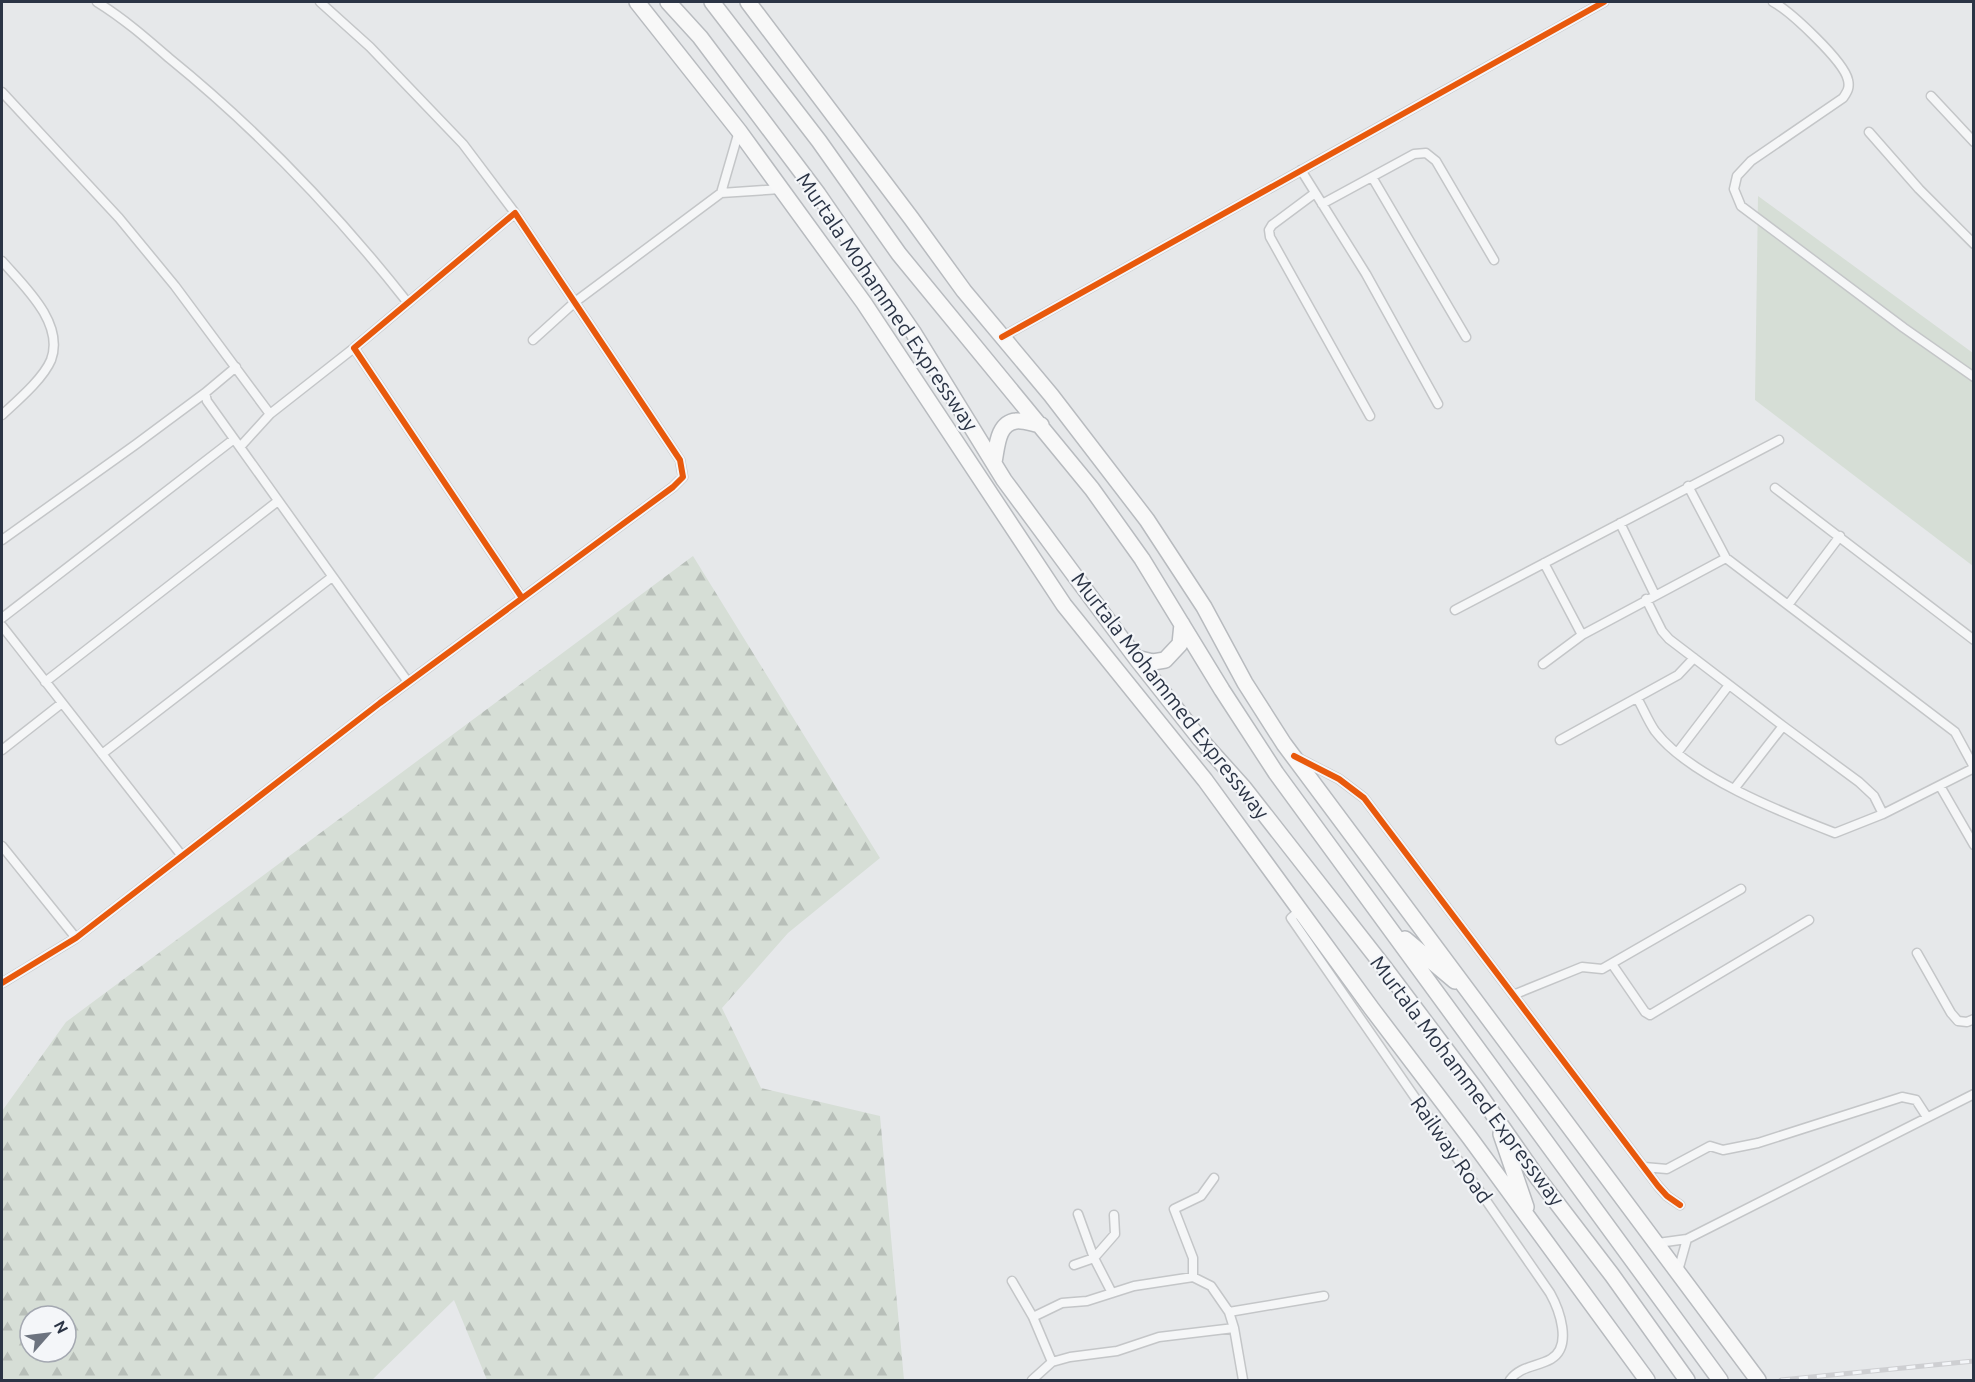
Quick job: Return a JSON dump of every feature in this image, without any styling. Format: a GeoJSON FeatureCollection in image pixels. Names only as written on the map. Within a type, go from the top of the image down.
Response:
{"type":"FeatureCollection","features":[{"type":"Feature","properties":{"kind":"highway","name":"Murtala Mohammed Expressway"},"geometry":{"type":"LineString","coordinates":[[637,2],[739,131],[908,366],[1064,605],[1205,780],[1647,1380]]}},
{"type":"Feature","properties":{"kind":"highway","name":"Murtala Mohammed Expressway"},"geometry":{"type":"LineString","coordinates":[[668,2],[700,37],[818,194],[913,332],[1004,480],[1136,658],[1200,739],[1251,797],[1384,967],[1687,1380]]}},
{"type":"Feature","properties":{"kind":"highway","name":"Murtala Mohammed Expressway"},"geometry":{"type":"LineString","coordinates":[[711,2],[819,141],[899,254],[1092,489],[1142,560],[1276,773],[1720,1380]]}},
{"type":"Feature","properties":{"kind":"highway"},"geometry":{"type":"LineString","coordinates":[[748,2],[891,190],[964,291],[1104,462],[1147,520],[1204,607],[1245,683],[1293,756],[1758,1380]]}},
{"type":"Feature","properties":{"kind":"highway"},"geometry":{"type":"LineString","coordinates":[[994,462],[999,433],[1005,426],[1015,421],[1041,425]]}},
{"type":"Feature","properties":{"kind":"highway"},"geometry":{"type":"LineString","coordinates":[[1136,658],[1153,662],[1165,660],[1180,644],[1182,624]]}},
{"type":"Feature","properties":{"kind":"highway"},"geometry":{"type":"LineString","coordinates":[[1252,737],[1293,756]]}},
{"type":"Feature","properties":{"kind":"highway"},"geometry":{"type":"LineString","coordinates":[[1386,924],[1474,997]]}},
{"type":"Feature","properties":{"kind":"highway"},"geometry":{"type":"LineString","coordinates":[[1497,1119],[1531,1221]]}},
{"type":"Feature","properties":{"kind":"street"},"geometry":{"type":"LineString","coordinates":[[97,2],[116,14],[216,96],[304,182],[363,246],[408,303]]}},
{"type":"Feature","properties":{"kind":"street"},"geometry":{"type":"LineString","coordinates":[[2,983],[76,938],[408,682],[673,487],[683,477],[680,460],[515,213],[463,144],[370,47],[320,2]]}},
{"type":"Feature","properties":{"kind":"street"},"geometry":{"type":"LineString","coordinates":[[1002,337],[1501,60],[1595,4],[1604,2]]}},
{"type":"Feature","properties":{"kind":"street"},"geometry":{"type":"LineString","coordinates":[[1773,2],[1807,29],[1842,67],[1848,79],[1849,89],[1843,98],[1751,161],[1737,176],[1734,189],[1741,206],[1904,328],[1974,377]]}},
{"type":"Feature","properties":{"kind":"street"},"geometry":{"type":"LineString","coordinates":[[2,92],[119,218],[175,286],[270,414]]}},
{"type":"Feature","properties":{"kind":"street"},"geometry":{"type":"LineString","coordinates":[[1931,96],[1974,142]]}},
{"type":"Feature","properties":{"kind":"street"},"geometry":{"type":"LineString","coordinates":[[721,193],[739,131]]}},
{"type":"Feature","properties":{"kind":"street"},"geometry":{"type":"LineString","coordinates":[[1869,132],[1919,189],[1974,244]]}},
{"type":"Feature","properties":{"kind":"street"},"geometry":{"type":"LineString","coordinates":[[1322,204],[1414,154],[1426,153],[1437,161],[1494,260]]}},
{"type":"Feature","properties":{"kind":"street"},"geometry":{"type":"LineString","coordinates":[[1301,170],[1366,274],[1438,404]]}},
{"type":"Feature","properties":{"kind":"street"},"geometry":{"type":"LineString","coordinates":[[1372,177],[1466,337]]}},
{"type":"Feature","properties":{"kind":"street"},"geometry":{"type":"LineString","coordinates":[[533,340],[575,302],[721,193],[782,189]]}},
{"type":"Feature","properties":{"kind":"street"},"geometry":{"type":"LineString","coordinates":[[1315,193],[1272,225],[1269,230],[1270,237],[1370,416]]}},
{"type":"Feature","properties":{"kind":"street"},"geometry":{"type":"LineString","coordinates":[[2,618],[237,443],[515,213]]}},
{"type":"Feature","properties":{"kind":"street"},"geometry":{"type":"LineString","coordinates":[[2,261],[38,301],[48,320],[54,344],[51,360],[42,374],[2,415]]}},
{"type":"Feature","properties":{"kind":"street"},"geometry":{"type":"LineString","coordinates":[[354,348],[522,598]]}},
{"type":"Feature","properties":{"kind":"street"},"geometry":{"type":"LineString","coordinates":[[2,540],[135,445],[236,367]]}},
{"type":"Feature","properties":{"kind":"street"},"geometry":{"type":"LineString","coordinates":[[205,393],[207,401],[408,682]]}},
{"type":"Feature","properties":{"kind":"street"},"geometry":{"type":"LineString","coordinates":[[1455,610],[1779,440]]}},
{"type":"Feature","properties":{"kind":"street"},"geometry":{"type":"LineString","coordinates":[[1637,698],[1655,730],[1677,753],[1703,772],[1734,789],[1835,833],[1883,814],[1974,767],[1955,732],[1726,558],[1688,486]]}},
{"type":"Feature","properties":{"kind":"street"},"geometry":{"type":"LineString","coordinates":[[1775,488],[1974,640]]}},
{"type":"Feature","properties":{"kind":"street"},"geometry":{"type":"LineString","coordinates":[[45,682],[278,501]]}},
{"type":"Feature","properties":{"kind":"street"},"geometry":{"type":"LineString","coordinates":[[1620,522],[1655,595]]}},
{"type":"Feature","properties":{"kind":"street"},"geometry":{"type":"LineString","coordinates":[[1788,605],[1840,536]]}},
{"type":"Feature","properties":{"kind":"street"},"geometry":{"type":"LineString","coordinates":[[1543,664],[1582,635],[1726,558]]}},
{"type":"Feature","properties":{"kind":"street"},"geometry":{"type":"LineString","coordinates":[[1544,563],[1582,635]]}},
{"type":"Feature","properties":{"kind":"street"},"geometry":{"type":"LineString","coordinates":[[102,754],[332,577]]}},
{"type":"Feature","properties":{"kind":"street"},"geometry":{"type":"LineString","coordinates":[[1646,599],[1662,631],[1729,685],[1859,782],[1874,796],[1883,814]]}},
{"type":"Feature","properties":{"kind":"street"},"geometry":{"type":"LineString","coordinates":[[2,626],[182,856]]}},
{"type":"Feature","properties":{"kind":"street"},"geometry":{"type":"LineString","coordinates":[[1560,740],[1678,675],[1694,658]]}},
{"type":"Feature","properties":{"kind":"street"},"geometry":{"type":"LineString","coordinates":[[1677,753],[1729,685]]}},
{"type":"Feature","properties":{"kind":"street"},"geometry":{"type":"LineString","coordinates":[[2,750],[62,703]]}},
{"type":"Feature","properties":{"kind":"street"},"geometry":{"type":"LineString","coordinates":[[1734,789],[1783,726]]}},
{"type":"Feature","properties":{"kind":"street"},"geometry":{"type":"LineString","coordinates":[[1293,756],[1339,779],[1364,798],[1644,1167],[1667,1196],[1680,1205]]}},
{"type":"Feature","properties":{"kind":"street"},"geometry":{"type":"LineString","coordinates":[[1941,786],[1974,845]]}},
{"type":"Feature","properties":{"kind":"street"},"geometry":{"type":"LineString","coordinates":[[2,846],[76,938]]}},
{"type":"Feature","properties":{"kind":"street"},"geometry":{"type":"LineString","coordinates":[[1513,995],[1582,967],[1602,969],[1741,889]]}},
{"type":"Feature","properties":{"kind":"street","name":"Railway Road"},"geometry":{"type":"LineString","coordinates":[[1300,910],[1291,918],[1550,1293],[1560,1311],[1562,1344],[1554,1358],[1518,1371],[1510,1380]]}},
{"type":"Feature","properties":{"kind":"street"},"geometry":{"type":"LineString","coordinates":[[1612,964],[1645,1012],[1650,1015],[1809,920]]}},
{"type":"Feature","properties":{"kind":"street"},"geometry":{"type":"LineString","coordinates":[[1917,952],[1951,1013],[1958,1021],[1967,1022],[1974,1019]]}},
{"type":"Feature","properties":{"kind":"street"},"geometry":{"type":"LineString","coordinates":[[1658,1243],[1688,1239],[1974,1094]]}},
{"type":"Feature","properties":{"kind":"street"},"geometry":{"type":"LineString","coordinates":[[1644,1167],[1667,1169],[1710,1146],[1723,1150],[1758,1143],[1902,1097],[1916,1100],[1927,1118]]}},
{"type":"Feature","properties":{"kind":"street"},"geometry":{"type":"LineString","coordinates":[[1193,1277],[1193,1258],[1174,1209],[1201,1196],[1214,1178]]}},
{"type":"Feature","properties":{"kind":"street"},"geometry":{"type":"LineString","coordinates":[[1078,1214],[1094,1258],[1112,1293]]}},
{"type":"Feature","properties":{"kind":"street"},"geometry":{"type":"LineString","coordinates":[[1074,1265],[1094,1258],[1115,1234],[1114,1215]]}},
{"type":"Feature","properties":{"kind":"street"},"geometry":{"type":"LineString","coordinates":[[1678,1271],[1688,1239]]}},
{"type":"Feature","properties":{"kind":"street"},"geometry":{"type":"LineString","coordinates":[[1033,1317],[1062,1303],[1087,1301],[1134,1286],[1193,1277],[1211,1286],[1229,1312],[1243,1380]]}},
{"type":"Feature","properties":{"kind":"street"},"geometry":{"type":"LineString","coordinates":[[1012,1281],[1033,1317],[1052,1362]]}},
{"type":"Feature","properties":{"kind":"street"},"geometry":{"type":"LineString","coordinates":[[1229,1312],[1324,1296]]}},
{"type":"Feature","properties":{"kind":"street"},"geometry":{"type":"LineString","coordinates":[[1032,1380],[1052,1362],[1070,1357],[1117,1351],[1159,1337],[1234,1328]]}},
{"type":"Feature","properties":{"kind":"green space"},"geometry":{"type":"Polygon","coordinates":[[[1758,196],[1973,353],[1973,566],[1755,400],[1758,196]]]}},
{"type":"Feature","properties":{"kind":"green space"},"geometry":{"type":"Polygon","coordinates":[[[693,556],[880,858],[788,933],[722,1008],[761,1088],[880,1116],[904,1380],[487,1380],[454,1300],[372,1380],[2,1380],[2,1111],[66,1022],[693,556]]]}},
{"type":"Feature","properties":{"kind":"railway"},"geometry":{"type":"LineString","coordinates":[[1781,1380],[1974,1361]]}},
{"type":"Feature","properties":{"kind":"cycle path"},"geometry":{"type":"LineString","coordinates":[[1002,337],[1604,2]]}},
{"type":"Feature","properties":{"kind":"cycle path"},"geometry":{"type":"LineString","coordinates":[[2,983],[76,938],[380,703],[673,487],[683,477],[680,460],[515,213],[354,348],[522,598]]}},
{"type":"Feature","properties":{"kind":"cycle path"},"geometry":{"type":"LineString","coordinates":[[1294,756],[1339,779],[1364,798],[1658,1186],[1680,1205]]}}]}
